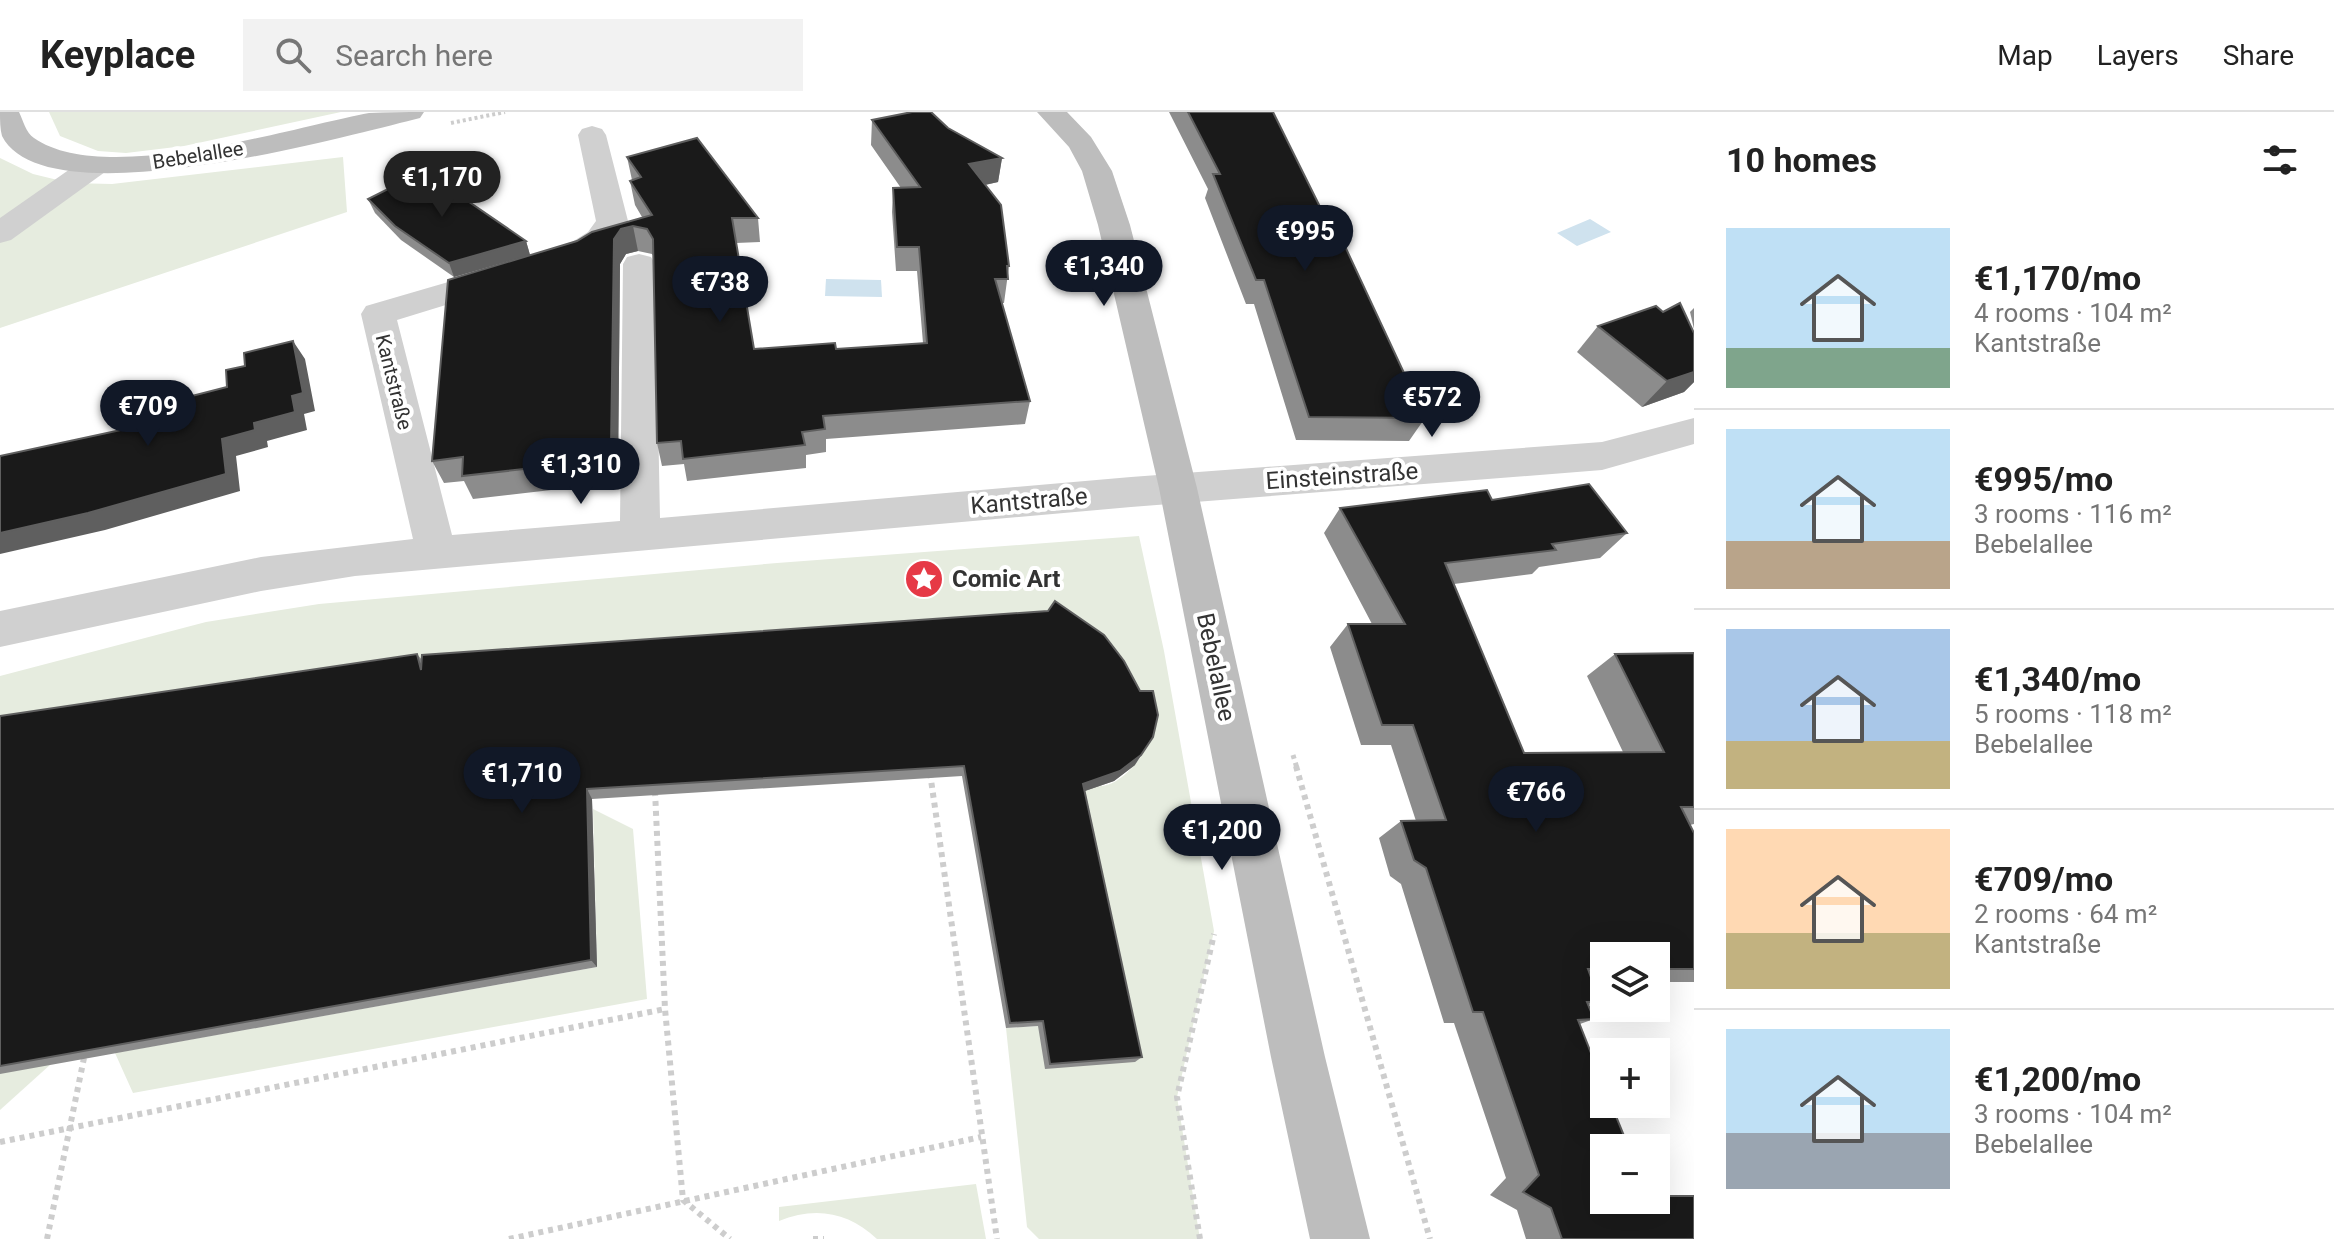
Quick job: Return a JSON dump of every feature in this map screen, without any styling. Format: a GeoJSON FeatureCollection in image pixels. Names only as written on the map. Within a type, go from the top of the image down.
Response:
{"type":"FeatureCollection","features":[{"type":"Feature","properties":{"kind":"main road","name":"Bebelallee"},"geometry":{"type":"LineString","coordinates":[[5,112],[16,134],[33,150],[82,175],[207,156],[410,112]]}},
{"type":"Feature","properties":{"kind":"main road","name":"Bebelallee"},"geometry":{"type":"LineString","coordinates":[[1051,112],[1081,143],[1102,184],[1178,488],[1340,1239]]}},
{"type":"Feature","properties":{"kind":"street","name":"Kantstraße"},"geometry":{"type":"LineString","coordinates":[[436,552],[378,314],[572,256],[599,239],[612,221],[592,135]]}},
{"type":"Feature","properties":{"kind":"street"},"geometry":{"type":"LineString","coordinates":[[0,195],[82,175]]}},
{"type":"Feature","properties":{"kind":"street"},"geometry":{"type":"LineString","coordinates":[[0,233],[82,175]]}},
{"type":"Feature","properties":{"kind":"street"},"geometry":{"type":"LineString","coordinates":[[639,264],[640,533]]}},
{"type":"Feature","properties":{"kind":"street","name":"Einsteinstraße"},"geometry":{"type":"LineString","coordinates":[[1178,488],[1602,456],[1694,431]]}},
{"type":"Feature","properties":{"kind":"street","name":"Kantstraße"},"geometry":{"type":"LineString","coordinates":[[0,629],[261,574],[355,560],[1178,488]]}},
{"type":"Feature","properties":{"kind":"path"},"geometry":{"type":"LineString","coordinates":[[930,770],[997,1239]]}},
{"type":"Feature","properties":{"kind":"path"},"geometry":{"type":"LineString","coordinates":[[655,782],[665,1009],[683,1200],[730,1239]]}},
{"type":"Feature","properties":{"kind":"path"},"geometry":{"type":"LineString","coordinates":[[1200,1239],[1177,1097],[1214,931]]}},
{"type":"Feature","properties":{"kind":"path"},"geometry":{"type":"LineString","coordinates":[[0,1142],[665,1009]]}},
{"type":"Feature","properties":{"kind":"path"},"geometry":{"type":"LineString","coordinates":[[47,1239],[84,1058]]}},
{"type":"Feature","properties":{"kind":"path"},"geometry":{"type":"LineString","coordinates":[[509,1239],[981,1137]]}},
{"type":"Feature","properties":{"kind":"path"},"geometry":{"type":"LineString","coordinates":[[813,1239],[824,1239]]}},
{"type":"Feature","properties":{"kind":"shaded area"},"geometry":{"type":"Polygon","coordinates":[[[49,112],[341,112],[184,146],[126,153],[98,151],[60,136],[49,112]]]}},
{"type":"Feature","properties":{"kind":"shaded area"},"geometry":{"type":"Polygon","coordinates":[[[343,157],[347,212],[0,328],[0,158],[33,174],[70,183],[112,184],[343,157]]]}},
{"type":"Feature","properties":{"kind":"shaded area"},"geometry":{"type":"Polygon","coordinates":[[[1139,536],[1164,651],[1214,931],[1177,1097],[1200,1239],[1039,1239],[1027,1227],[1006,1028],[1038,1026],[1076,779],[1093,786],[1111,784],[1132,768],[1147,747],[0,729],[0,676],[206,622],[319,604],[777,563],[1139,536]]]}},
{"type":"Feature","properties":{"kind":"shaded area"},"geometry":{"type":"Polygon","coordinates":[[[593,809],[633,829],[647,999],[133,1093],[115,1053],[597,967],[593,809]]]}},
{"type":"Feature","properties":{"kind":"shaded area"},"geometry":{"type":"Polygon","coordinates":[[[51,1064],[0,1110],[0,1073],[51,1064]]]}},
{"type":"Feature","properties":{"kind":"shaded area"},"geometry":{"type":"Polygon","coordinates":[[[976,1184],[986,1239],[877,1239],[855,1223],[831,1214],[806,1214],[779,1221],[779,1207],[976,1184]]]}},
{"type":"Feature","properties":{"kind":"water"},"geometry":{"type":"Polygon","coordinates":[[[1590,219],[1611,232],[1577,246],[1557,233],[1590,219]]]}},
{"type":"Feature","properties":{"kind":"water"},"geometry":{"type":"Polygon","coordinates":[[[826,279],[881,280],[882,297],[825,296],[826,279]]]}},
{"type":"Feature","properties":{"kind":"building"},"geometry":{"type":"Polygon","coordinates":[[[912,112],[931,112],[948,128],[1002,158],[969,164],[1001,205],[1008,279],[995,279],[1030,401],[823,416],[825,429],[802,432],[805,445],[683,459],[681,441],[657,443],[653,239],[647,229],[633,226],[621,229],[614,239],[611,449],[586,452],[587,462],[462,476],[463,457],[432,461],[448,280],[652,215],[630,181],[641,177],[627,157],[697,138],[758,218],[732,218],[754,349],[835,343],[836,349],[927,343],[919,247],[897,247],[893,188],[920,187],[872,120],[912,112]]]}},
{"type":"Feature","properties":{"kind":"building"},"geometry":{"type":"Polygon","coordinates":[[[1188,112],[1273,112],[1330,227],[1336,227],[1425,418],[1309,417],[1264,280],[1256,280],[1213,174],[1220,174],[1188,112]]]}},
{"type":"Feature","properties":{"kind":"building"},"geometry":{"type":"Polygon","coordinates":[[[424,171],[526,241],[449,263],[395,226],[368,199],[424,171]]]}},
{"type":"Feature","properties":{"kind":"building"},"geometry":{"type":"Polygon","coordinates":[[[1680,303],[1694,333],[1694,372],[1667,381],[1598,326],[1656,306],[1663,312],[1680,303]]]}},
{"type":"Feature","properties":{"kind":"building"},"geometry":{"type":"Polygon","coordinates":[[[293,341],[303,393],[292,396],[295,412],[254,423],[255,430],[222,439],[226,474],[88,513],[0,533],[0,456],[186,416],[184,398],[227,387],[226,370],[245,366],[244,353],[293,341]]]}},
{"type":"Feature","properties":{"kind":"building"},"geometry":{"type":"Polygon","coordinates":[[[1589,484],[1627,533],[1552,544],[1556,550],[1445,563],[1524,753],[1664,752],[1615,654],[1694,653],[1694,807],[1681,807],[1694,833],[1694,969],[1670,969],[1670,942],[1590,942],[1590,1002],[1587,1002],[1590,1019],[1578,1020],[1590,1050],[1590,1118],[1617,1118],[1623,1134],[1590,1134],[1590,1214],[1670,1214],[1670,1196],[1694,1196],[1694,1239],[1562,1239],[1551,1208],[1523,1192],[1539,1175],[1483,1012],[1473,1012],[1426,868],[1414,860],[1401,821],[1446,820],[1413,725],[1382,725],[1348,624],[1405,624],[1340,508],[1487,490],[1492,500],[1589,484]]]}},
{"type":"Feature","properties":{"kind":"building"},"geometry":{"type":"Polygon","coordinates":[[[1055,601],[1104,635],[1124,661],[1140,691],[1153,691],[1158,715],[1153,737],[1141,755],[1120,771],[1083,784],[1142,1057],[1050,1064],[1043,1021],[1010,1023],[964,766],[587,789],[591,960],[0,1066],[0,716],[417,654],[421,670],[422,655],[1048,611],[1055,601]]]}},
{"type":"Feature","properties":{"kind":"place","name":"Comic Art"},"geometry":{"type":"Point","coordinates":[924,579]}}]}
